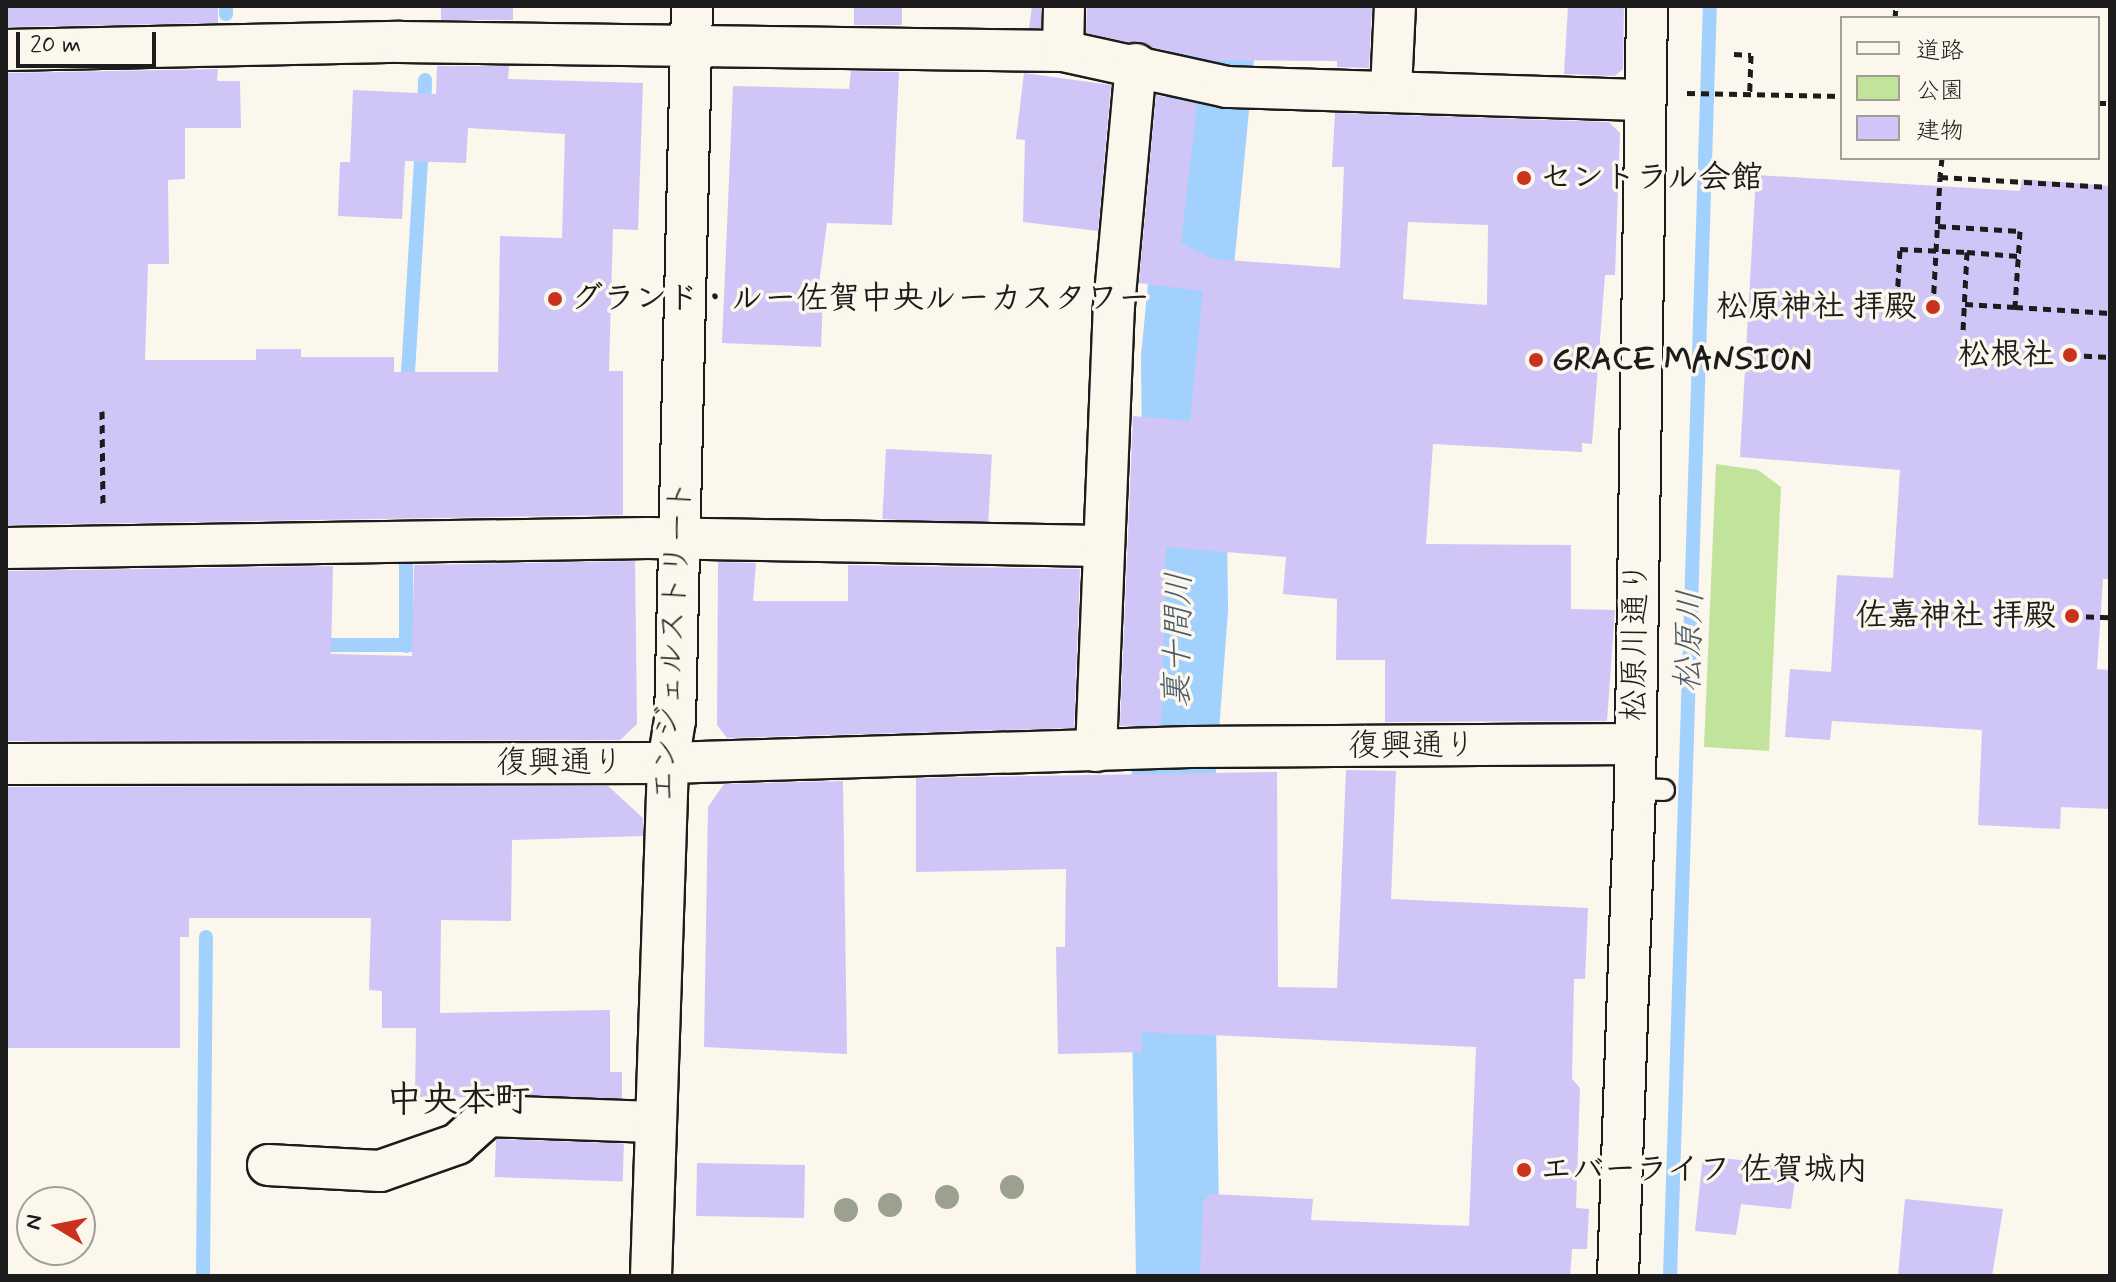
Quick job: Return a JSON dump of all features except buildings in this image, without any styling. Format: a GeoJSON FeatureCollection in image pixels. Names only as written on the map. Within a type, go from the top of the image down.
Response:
{"type":"FeatureCollection","features":[{"type":"Feature","properties":{"kind":"street"},"geometry":{"type":"LineString","coordinates":[[1063,51],[1064,6]]}},
{"type":"Feature","properties":{"kind":"street"},"geometry":{"type":"LineString","coordinates":[[1391,90],[1395,6]]}},
{"type":"Feature","properties":{"kind":"street","name":"松原川通り"},"geometry":{"type":"LineString","coordinates":[[1618,1276],[1649,789],[1635,744],[1647,6]]}},
{"type":"Feature","properties":{"kind":"street"},"geometry":{"type":"LineString","coordinates":[[6,50],[400,27],[692,24],[1063,51],[1136,64],[1210,83],[1644,100]]}},
{"type":"Feature","properties":{"kind":"street","name":"エンジェルストリート"},"geometry":{"type":"LineString","coordinates":[[651,1276],[653,1122],[680,543],[692,24]]}},
{"type":"Feature","properties":{"kind":"street"},"geometry":{"type":"LineString","coordinates":[[1096,751],[1101,546],[1136,64]]}},
{"type":"Feature","properties":{"kind":"street"},"geometry":{"type":"LineString","coordinates":[[6,548],[407,542],[1101,546]]}},
{"type":"Feature","properties":{"kind":"street","name":"復興通り"},"geometry":{"type":"LineString","coordinates":[[6,764],[668,763],[1175,748],[1635,744]]}},
{"type":"Feature","properties":{"kind":"street"},"geometry":{"type":"LineString","coordinates":[[268,1165],[380,1171],[457,1144],[488,1116],[653,1122]]}},
{"type":"Feature","properties":{"kind":"path"},"geometry":{"type":"LineString","coordinates":[[1734,54],[1751,55],[1750,93]]}},
{"type":"Feature","properties":{"kind":"path"},"geometry":{"type":"LineString","coordinates":[[1683,93],[1840,96]]}},
{"type":"Feature","properties":{"kind":"path"},"geometry":{"type":"LineString","coordinates":[[1933,307],[1942,160]]}},
{"type":"Feature","properties":{"kind":"path"},"geometry":{"type":"LineString","coordinates":[[1940,177],[2110,187]]}},
{"type":"Feature","properties":{"kind":"path"},"geometry":{"type":"LineString","coordinates":[[1938,226],[2020,231],[2015,307]]}},
{"type":"Feature","properties":{"kind":"path"},"geometry":{"type":"LineString","coordinates":[[1897,300],[1900,249],[2018,256]]}},
{"type":"Feature","properties":{"kind":"path"},"geometry":{"type":"LineString","coordinates":[[1963,332],[1967,252]]}},
{"type":"Feature","properties":{"kind":"path"},"geometry":{"type":"LineString","coordinates":[[1965,304],[2110,313]]}},
{"type":"Feature","properties":{"kind":"path"},"geometry":{"type":"LineString","coordinates":[[2070,355],[2110,357]]}},
{"type":"Feature","properties":{"kind":"path"},"geometry":{"type":"LineString","coordinates":[[102,411],[103,546]]}},
{"type":"Feature","properties":{"kind":"path"},"geometry":{"type":"LineString","coordinates":[[2072,616],[2110,617]]}},
{"type":"Feature","properties":{"kind":"green space"},"geometry":{"type":"Polygon","coordinates":[[[1716,464],[1758,470],[1781,487],[1769,751],[1704,747],[1716,464]]]}},
{"type":"Feature","properties":{"kind":"waterway"},"geometry":{"type":"LineString","coordinates":[[226,6],[226,14]]}},
{"type":"Feature","properties":{"kind":"waterway","name":"裏十間川"},"geometry":{"type":"LineString","coordinates":[[1178,1276],[1171,809],[1186,608],[1183,358],[1217,6]]}},
{"type":"Feature","properties":{"kind":"waterway","name":"松原川"},"geometry":{"type":"LineString","coordinates":[[1670,1276],[1710,6]]}},
{"type":"Feature","properties":{"kind":"waterway"},"geometry":{"type":"LineString","coordinates":[[424,110],[425,80]]}},
{"type":"Feature","properties":{"kind":"waterway"},"geometry":{"type":"LineString","coordinates":[[407,389],[422,143]]}},
{"type":"Feature","properties":{"kind":"waterway"},"geometry":{"type":"LineString","coordinates":[[406,542],[406,646]]}},
{"type":"Feature","properties":{"kind":"waterway"},"geometry":{"type":"LineString","coordinates":[[314,645],[430,645]]}},
{"type":"Feature","properties":{"kind":"waterway"},"geometry":{"type":"LineString","coordinates":[[203,1276],[206,937]]}},
{"type":"Feature","properties":{"kind":"place","name":"セントラル会館"},"geometry":{"type":"Point","coordinates":[1524,178]}},
{"type":"Feature","properties":{"kind":"place","name":"グランド・ルー佐賀中央ルーカスタワー"},"geometry":{"type":"Point","coordinates":[555,299]}},
{"type":"Feature","properties":{"kind":"place","name":"松原神社 拝殿"},"geometry":{"type":"Point","coordinates":[1933,307]}},
{"type":"Feature","properties":{"kind":"place","name":"松根社"},"geometry":{"type":"Point","coordinates":[2070,355]}},
{"type":"Feature","properties":{"kind":"place","name":"GRACE MANSION"},"geometry":{"type":"Point","coordinates":[1536,360]}},
{"type":"Feature","properties":{"kind":"place","name":"佐嘉神社 拝殿"},"geometry":{"type":"Point","coordinates":[2072,616]}},
{"type":"Feature","properties":{"kind":"place","name":"エバーライフ 佐賀城内"},"geometry":{"type":"Point","coordinates":[1524,1170]}},
{"type":"Feature","properties":{"kind":"district","name":"中央本町"},"geometry":{"type":"Point","coordinates":[458,1102]}}]}
